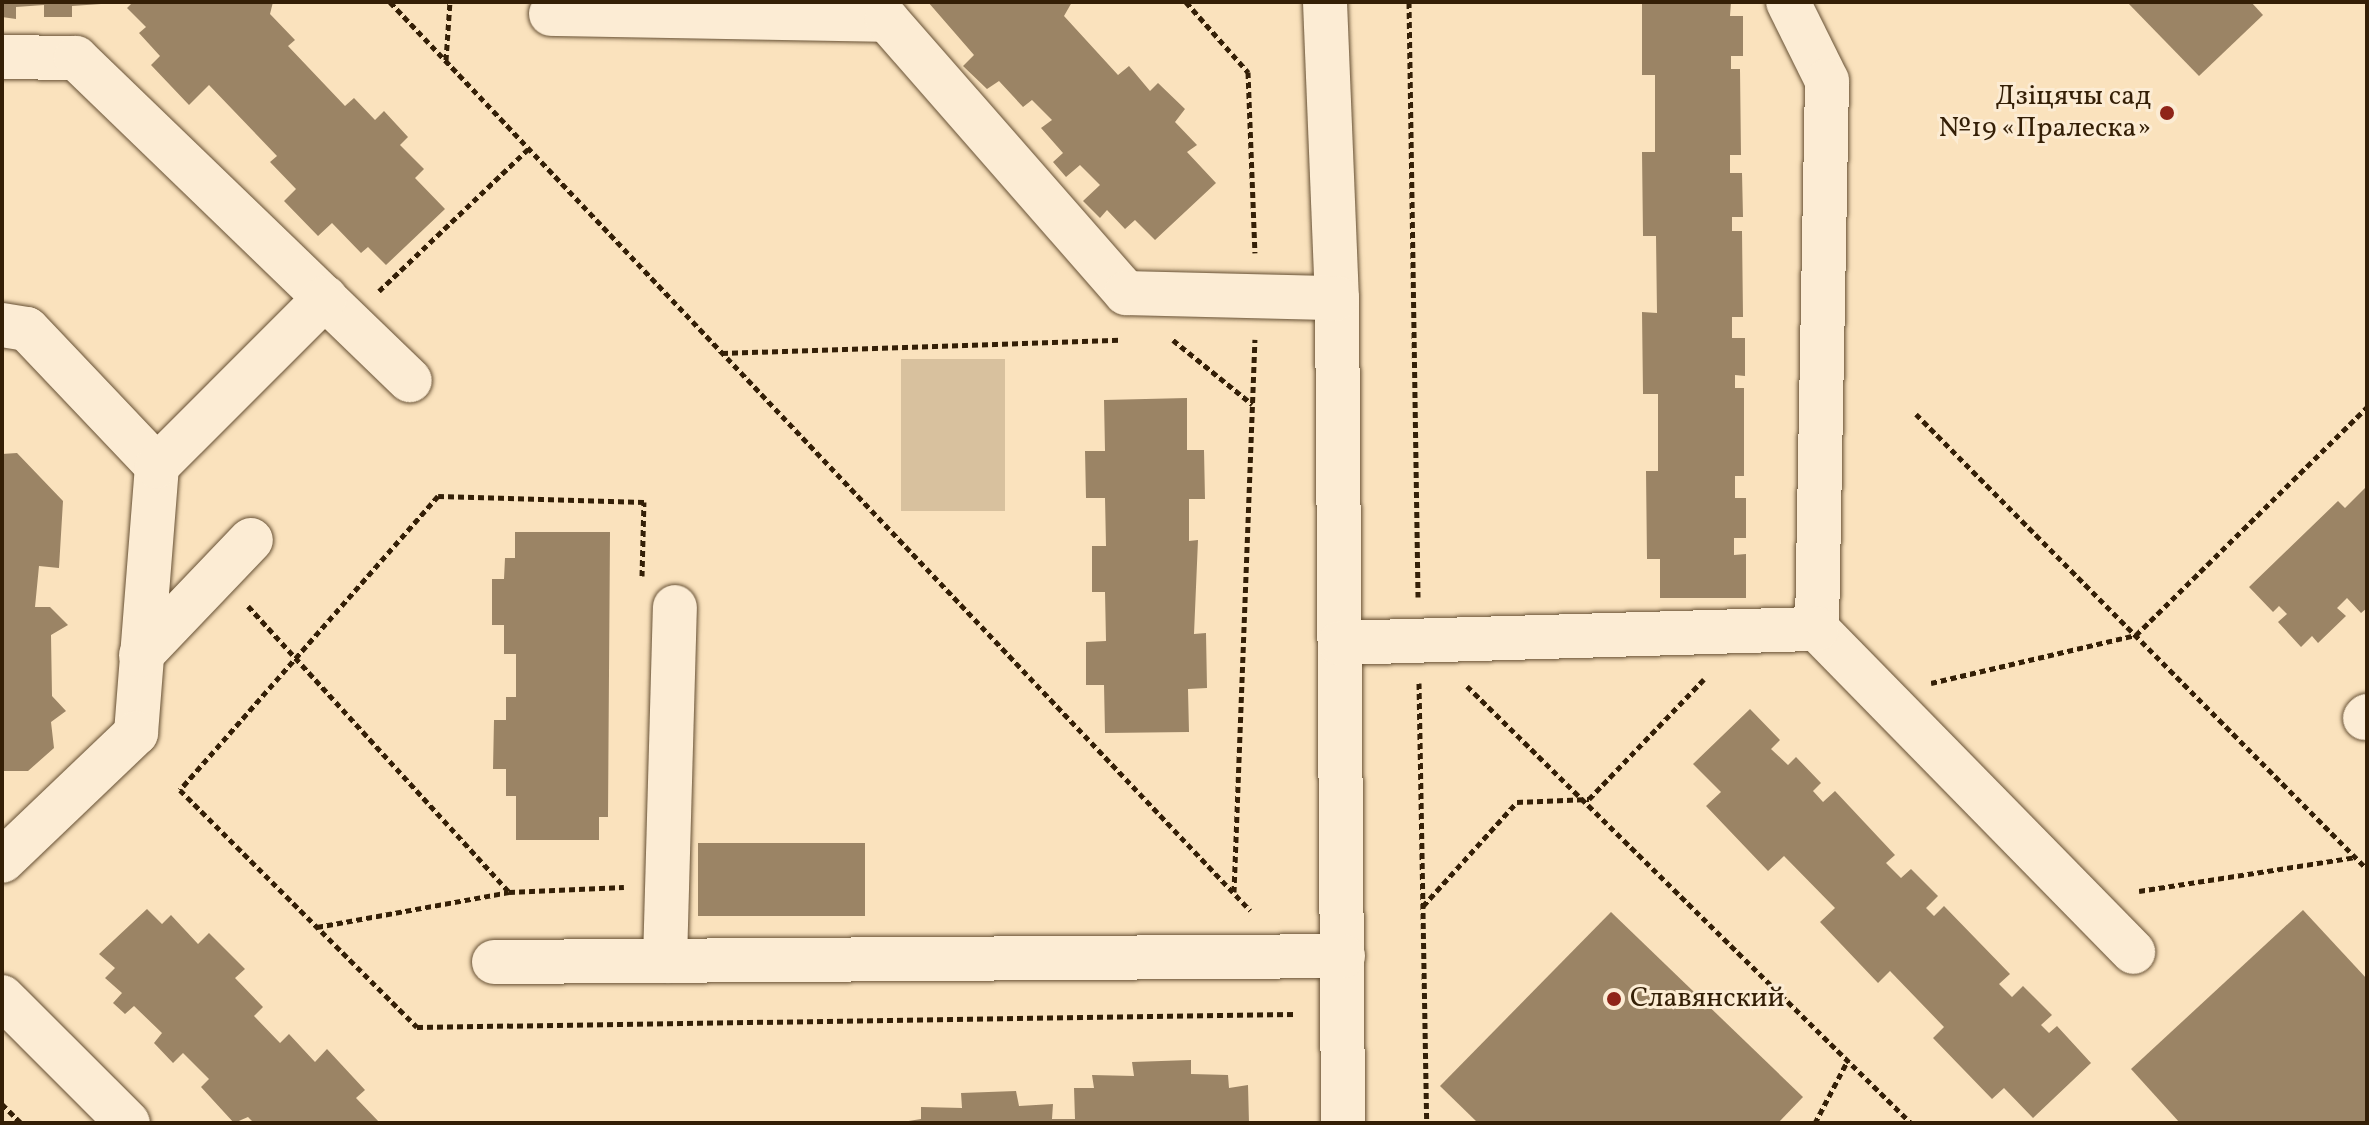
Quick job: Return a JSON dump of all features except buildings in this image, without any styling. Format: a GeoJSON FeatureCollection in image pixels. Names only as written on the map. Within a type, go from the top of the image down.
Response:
{"type":"FeatureCollection","features":[{"type":"Feature","properties":{"kind":"street"},"geometry":{"type":"LineString","coordinates":[[1325,2],[1337,298],[1343,1123]]}},
{"type":"Feature","properties":{"kind":"street"},"geometry":{"type":"LineString","coordinates":[[1788,2],[1827,81],[1817,629],[2133,952]]}},
{"type":"Feature","properties":{"kind":"street"},"geometry":{"type":"LineString","coordinates":[[551,14],[887,20],[1126,293],[1337,298]]}},
{"type":"Feature","properties":{"kind":"street"},"geometry":{"type":"LineString","coordinates":[[2,57],[76,58],[410,380]]}},
{"type":"Feature","properties":{"kind":"street"},"geometry":{"type":"LineString","coordinates":[[2,861],[136,733],[157,466],[325,298]]}},
{"type":"Feature","properties":{"kind":"street"},"geometry":{"type":"LineString","coordinates":[[2,325],[27,329],[157,466]]}},
{"type":"Feature","properties":{"kind":"street"},"geometry":{"type":"LineString","coordinates":[[141,655],[251,540]]}},
{"type":"Feature","properties":{"kind":"street"},"geometry":{"type":"LineString","coordinates":[[665,961],[675,607]]}},
{"type":"Feature","properties":{"kind":"street"},"geometry":{"type":"LineString","coordinates":[[1340,643],[1817,629]]}},
{"type":"Feature","properties":{"kind":"street"},"geometry":{"type":"LineString","coordinates":[[494,962],[1343,956]]}},
{"type":"Feature","properties":{"kind":"street"},"geometry":{"type":"LineString","coordinates":[[2,997],[128,1123]]}},
{"type":"Feature","properties":{"kind":"path"},"geometry":{"type":"LineString","coordinates":[[390,2],[1295,957]]}},
{"type":"Feature","properties":{"kind":"path"},"geometry":{"type":"LineString","coordinates":[[446,61],[450,2]]}},
{"type":"Feature","properties":{"kind":"path"},"geometry":{"type":"LineString","coordinates":[[1186,2],[1248,72],[1256,296],[1234,893]]}},
{"type":"Feature","properties":{"kind":"path"},"geometry":{"type":"LineString","coordinates":[[1409,2],[1427,1123]]}},
{"type":"Feature","properties":{"kind":"path"},"geometry":{"type":"LineString","coordinates":[[373,296],[528,149]]}},
{"type":"Feature","properties":{"kind":"path"},"geometry":{"type":"LineString","coordinates":[[1156,339],[1171,338],[1253,405]]}},
{"type":"Feature","properties":{"kind":"path"},"geometry":{"type":"LineString","coordinates":[[722,353],[1125,340]]}},
{"type":"Feature","properties":{"kind":"path"},"geometry":{"type":"LineString","coordinates":[[1881,695],[2136,635],[2367,407]]}},
{"type":"Feature","properties":{"kind":"path"},"geometry":{"type":"LineString","coordinates":[[1916,414],[2367,869]]}},
{"type":"Feature","properties":{"kind":"path"},"geometry":{"type":"LineString","coordinates":[[217,575],[509,892],[317,927]]}},
{"type":"Feature","properties":{"kind":"path"},"geometry":{"type":"LineString","coordinates":[[1419,641],[1589,799],[1911,1123]]}},
{"type":"Feature","properties":{"kind":"path"},"geometry":{"type":"LineString","coordinates":[[1423,906],[1517,802],[1589,799],[1706,677],[1721,677]]}},
{"type":"Feature","properties":{"kind":"path"},"geometry":{"type":"LineString","coordinates":[[2083,900],[2355,857]]}},
{"type":"Feature","properties":{"kind":"path"},"geometry":{"type":"LineString","coordinates":[[1815,1123],[1848,1060]]}},
{"type":"Feature","properties":{"kind":"path"},"geometry":{"type":"LineString","coordinates":[[2,1104],[21,1123]]}},
{"type":"Feature","properties":{"kind":"shaded area"},"geometry":{"type":"Polygon","coordinates":[[[901,359],[1005,359],[1005,511],[901,511],[901,359]]]}},
{"type":"Feature","properties":{"kind":"place","name":"Дзіцячы сад №19 «Пралеска»"},"geometry":{"type":"Point","coordinates":[2167,113]}},
{"type":"Feature","properties":{"kind":"place","name":"Славянский"},"geometry":{"type":"Point","coordinates":[1614,999]}}]}
